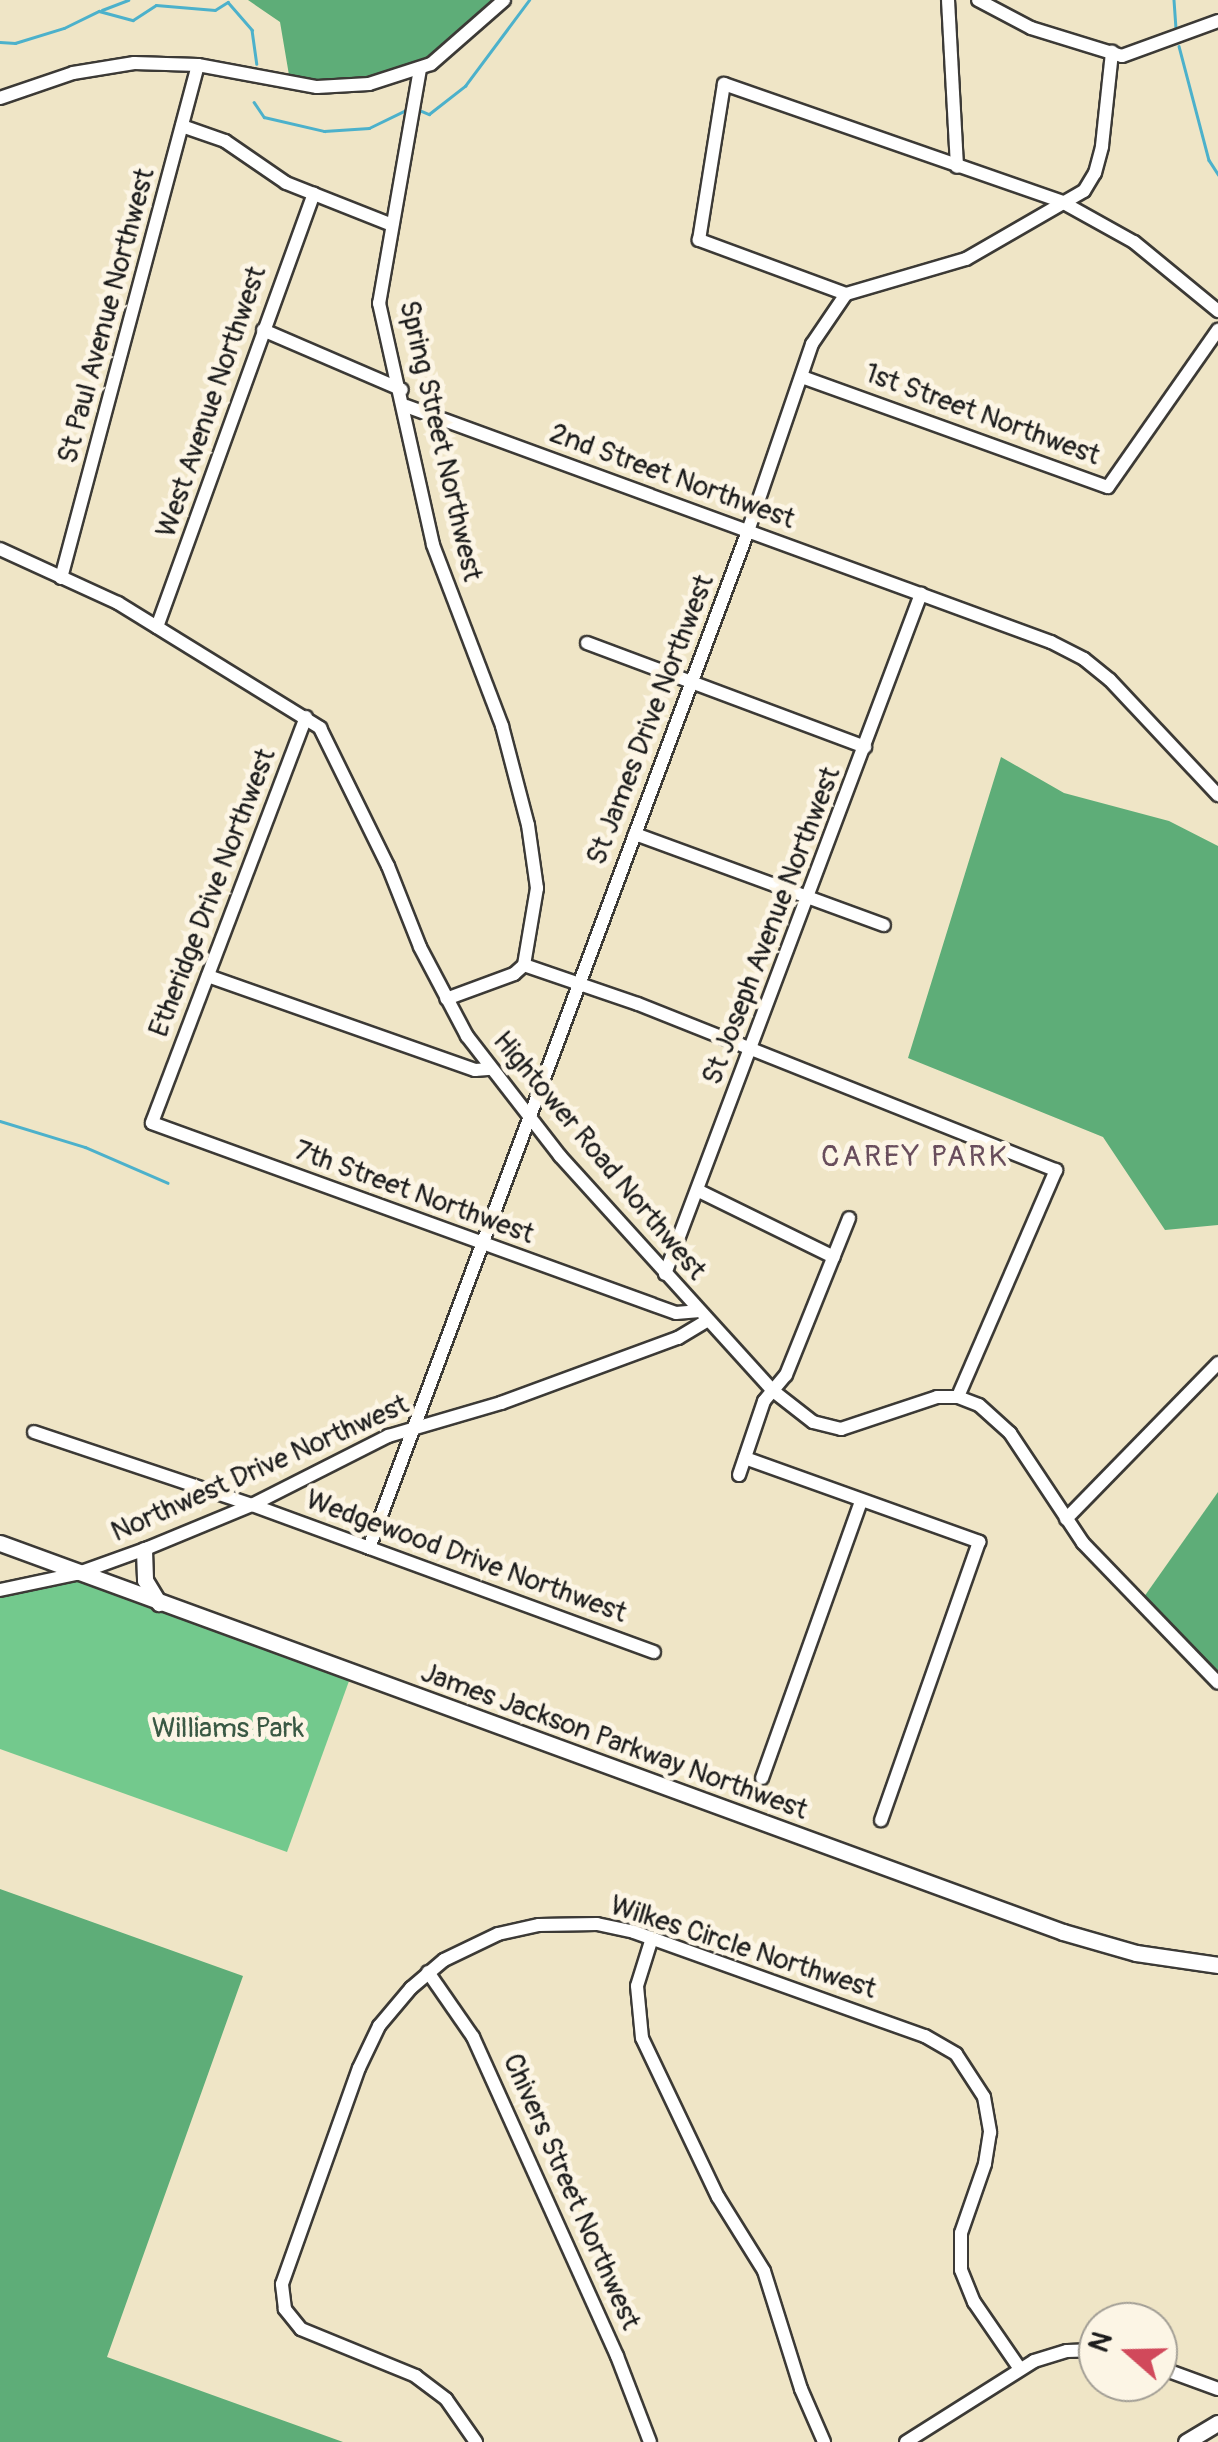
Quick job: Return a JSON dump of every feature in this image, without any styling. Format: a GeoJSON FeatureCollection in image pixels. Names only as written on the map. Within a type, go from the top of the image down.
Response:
{"type":"FeatureCollection","features":[{"type":"Feature","properties":{"kind":"main road","name":"James Jackson Parkway Northwest"},"geometry":{"type":"LineString","coordinates":[[0,1543],[1063,1932],[1136,1953],[1218,1965]]}},
{"type":"Feature","properties":{"kind":"main road"},"geometry":{"type":"LineString","coordinates":[[144,1550],[145,1580],[159,1604]]}},
{"type":"Feature","properties":{"kind":"main road"},"geometry":{"type":"LineString","coordinates":[[1186,2442],[1218,2423]]}},
{"type":"Feature","properties":{"kind":"street"},"geometry":{"type":"LineString","coordinates":[[0,98],[98,67],[198,65],[317,87],[369,84],[420,69],[504,0]]}},
{"type":"Feature","properties":{"kind":"street"},"geometry":{"type":"LineString","coordinates":[[948,0],[957,167]]}},
{"type":"Feature","properties":{"kind":"street"},"geometry":{"type":"LineString","coordinates":[[978,0],[1031,28],[1122,56],[1218,21]]}},
{"type":"Feature","properties":{"kind":"street"},"geometry":{"type":"LineString","coordinates":[[1112,52],[1095,174],[1084,191],[1062,202],[1012,236],[966,260],[846,294],[698,240],[724,84],[1062,202],[1134,242],[1218,311]]}},
{"type":"Feature","properties":{"kind":"street","name":"St Paul Avenue Northwest"},"geometry":{"type":"LineString","coordinates":[[61,578],[198,65]]}},
{"type":"Feature","properties":{"kind":"street","name":"Spring Street Northwest"},"geometry":{"type":"LineString","coordinates":[[420,69],[380,303],[406,406],[433,545],[502,726],[528,825],[537,888],[524,965]]}},
{"type":"Feature","properties":{"kind":"street"},"geometry":{"type":"LineString","coordinates":[[182,126],[225,142],[286,183],[392,224]]}},
{"type":"Feature","properties":{"kind":"street","name":"West Avenue Northwest"},"geometry":{"type":"LineString","coordinates":[[156,626],[314,194]]}},
{"type":"Feature","properties":{"kind":"street","name":"St James Drive Northwest"},"geometry":{"type":"LineString","coordinates":[[368,1548],[692,683],[812,344],[846,294]]}},
{"type":"Feature","properties":{"kind":"street"},"geometry":{"type":"LineString","coordinates":[[262,330],[402,390]]}},
{"type":"Feature","properties":{"kind":"street","name":"1st Street Northwest"},"geometry":{"type":"LineString","coordinates":[[802,378],[1108,487],[1218,330]]}},
{"type":"Feature","properties":{"kind":"street","name":"2nd Street Northwest"},"geometry":{"type":"LineString","coordinates":[[406,406],[1052,642],[1084,658],[1217,790]]}},
{"type":"Feature","properties":{"kind":"street","name":"Hightower Road Northwest"},"geometry":{"type":"LineString","coordinates":[[0,550],[156,626],[306,718],[329,741],[446,1000],[491,1070],[528,1118],[772,1390],[814,1422],[841,1429],[936,1397],[958,1397]]}},
{"type":"Feature","properties":{"kind":"street","name":"St Joseph Avenue Northwest"},"geometry":{"type":"LineString","coordinates":[[665,1274],[810,898],[921,594]]}},
{"type":"Feature","properties":{"kind":"street"},"geometry":{"type":"LineString","coordinates":[[588,643],[865,747]]}},
{"type":"Feature","properties":{"kind":"street","name":"Etheridge Drive Northwest"},"geometry":{"type":"LineString","coordinates":[[166,1086],[306,718]]}},
{"type":"Feature","properties":{"kind":"street"},"geometry":{"type":"LineString","coordinates":[[635,834],[884,925]]}},
{"type":"Feature","properties":{"kind":"street"},"geometry":{"type":"LineString","coordinates":[[446,1000],[514,974],[524,965],[1035,1158],[1056,1170],[958,1397],[979,1405],[1010,1434],[1097,1558],[1218,1683]]}},
{"type":"Feature","properties":{"kind":"street"},"geometry":{"type":"LineString","coordinates":[[208,976],[475,1070],[491,1070]]}},
{"type":"Feature","properties":{"kind":"street","name":"7th Street Northwest"},"geometry":{"type":"LineString","coordinates":[[166,1086],[152,1123],[676,1313],[702,1316]]}},
{"type":"Feature","properties":{"kind":"street"},"geometry":{"type":"LineString","coordinates":[[699,1191],[834,1257]]}},
{"type":"Feature","properties":{"kind":"street"},"geometry":{"type":"LineString","coordinates":[[739,1476],[772,1390],[786,1376],[848,1218]]}},
{"type":"Feature","properties":{"kind":"street","name":"Northwest Drive Northwest"},"geometry":{"type":"LineString","coordinates":[[0,1590],[76,1574],[144,1550],[252,1505],[413,1426],[501,1404],[678,1338],[702,1316]]}},
{"type":"Feature","properties":{"kind":"street"},"geometry":{"type":"LineString","coordinates":[[1066,1519],[1218,1362]]}},
{"type":"Feature","properties":{"kind":"street","name":"Wedgewood Drive Northwest"},"geometry":{"type":"LineString","coordinates":[[34,1432],[252,1505],[654,1652]]}},
{"type":"Feature","properties":{"kind":"street"},"geometry":{"type":"LineString","coordinates":[[744,1458],[979,1542],[881,1820]]}},
{"type":"Feature","properties":{"kind":"street"},"geometry":{"type":"LineString","coordinates":[[762,1778],[861,1500]]}},
{"type":"Feature","properties":{"kind":"street","name":"Wilkes Circle Northwest"},"geometry":{"type":"LineString","coordinates":[[476,2442],[458,2413],[432,2386],[398,2367],[300,2329],[285,2309],[282,2296],[286,2270],[368,2047],[393,2007],[428,1972],[479,1941],[540,1924],[597,1924],[652,1938],[925,2036],[942,2044],[968,2067],[984,2097],[990,2132],[985,2164],[961,2233],[962,2270],[974,2302],[1020,2369]]}},
{"type":"Feature","properties":{"kind":"street"},"geometry":{"type":"LineString","coordinates":[[652,1938],[638,1986],[642,2038],[718,2196],[764,2271],[800,2389],[824,2442]]}},
{"type":"Feature","properties":{"kind":"street","name":"Chivers Street Northwest"},"geometry":{"type":"LineString","coordinates":[[428,1972],[473,2038],[618,2356],[650,2442]]}},
{"type":"Feature","properties":{"kind":"street"},"geometry":{"type":"LineString","coordinates":[[906,2442],[1020,2369],[1078,2351]]}},
{"type":"Feature","properties":{"kind":"street"},"geometry":{"type":"LineString","coordinates":[[1178,2374],[1218,2389]]}},
{"type":"Feature","properties":{"kind":"green space"},"geometry":{"type":"Polygon","coordinates":[[[248,0],[504,0],[427,70],[362,83],[290,81],[280,22],[248,0]]]}},
{"type":"Feature","properties":{"kind":"green space"},"geometry":{"type":"Polygon","coordinates":[[[1001,757],[1064,793],[1169,821],[1218,846],[1218,1225],[1165,1230],[1103,1137],[908,1058],[1001,757]]]}},
{"type":"Feature","properties":{"kind":"green space"},"geometry":{"type":"Polygon","coordinates":[[[1218,1492],[1218,1677],[1139,1604],[1218,1492]]]}},
{"type":"Feature","properties":{"kind":"green space","name":"Williams Park"},"geometry":{"type":"Polygon","coordinates":[[[74,1575],[353,1670],[287,1852],[0,1749],[0,1590],[74,1575]]]}},
{"type":"Feature","properties":{"kind":"green space"},"geometry":{"type":"Polygon","coordinates":[[[0,1889],[243,1976],[107,2357],[343,2442],[0,2442],[0,1889]]]}},
{"type":"Feature","properties":{"kind":"waterway"},"geometry":{"type":"LineString","coordinates":[[102,10],[128,0]]}},
{"type":"Feature","properties":{"kind":"waterway"},"geometry":{"type":"LineString","coordinates":[[419,110],[429,114],[465,86],[529,0]]}},
{"type":"Feature","properties":{"kind":"waterway"},"geometry":{"type":"LineString","coordinates":[[1174,0],[1176,28]]}},
{"type":"Feature","properties":{"kind":"waterway"},"geometry":{"type":"LineString","coordinates":[[0,42],[15,43],[64,28],[99,11],[133,20],[156,5],[215,10],[228,2],[252,30],[257,64]]}},
{"type":"Feature","properties":{"kind":"waterway"},"geometry":{"type":"LineString","coordinates":[[1179,46],[1209,160],[1218,174]]}},
{"type":"Feature","properties":{"kind":"waterway"},"geometry":{"type":"LineString","coordinates":[[254,102],[264,117],[324,131],[369,128],[406,110]]}},
{"type":"Feature","properties":{"kind":"waterway"},"geometry":{"type":"LineString","coordinates":[[0,1121],[85,1147],[168,1183]]}},
{"type":"Feature","properties":{"kind":"district","name":"CAREY PARK"},"geometry":{"type":"Point","coordinates":[915,1157]}}]}
